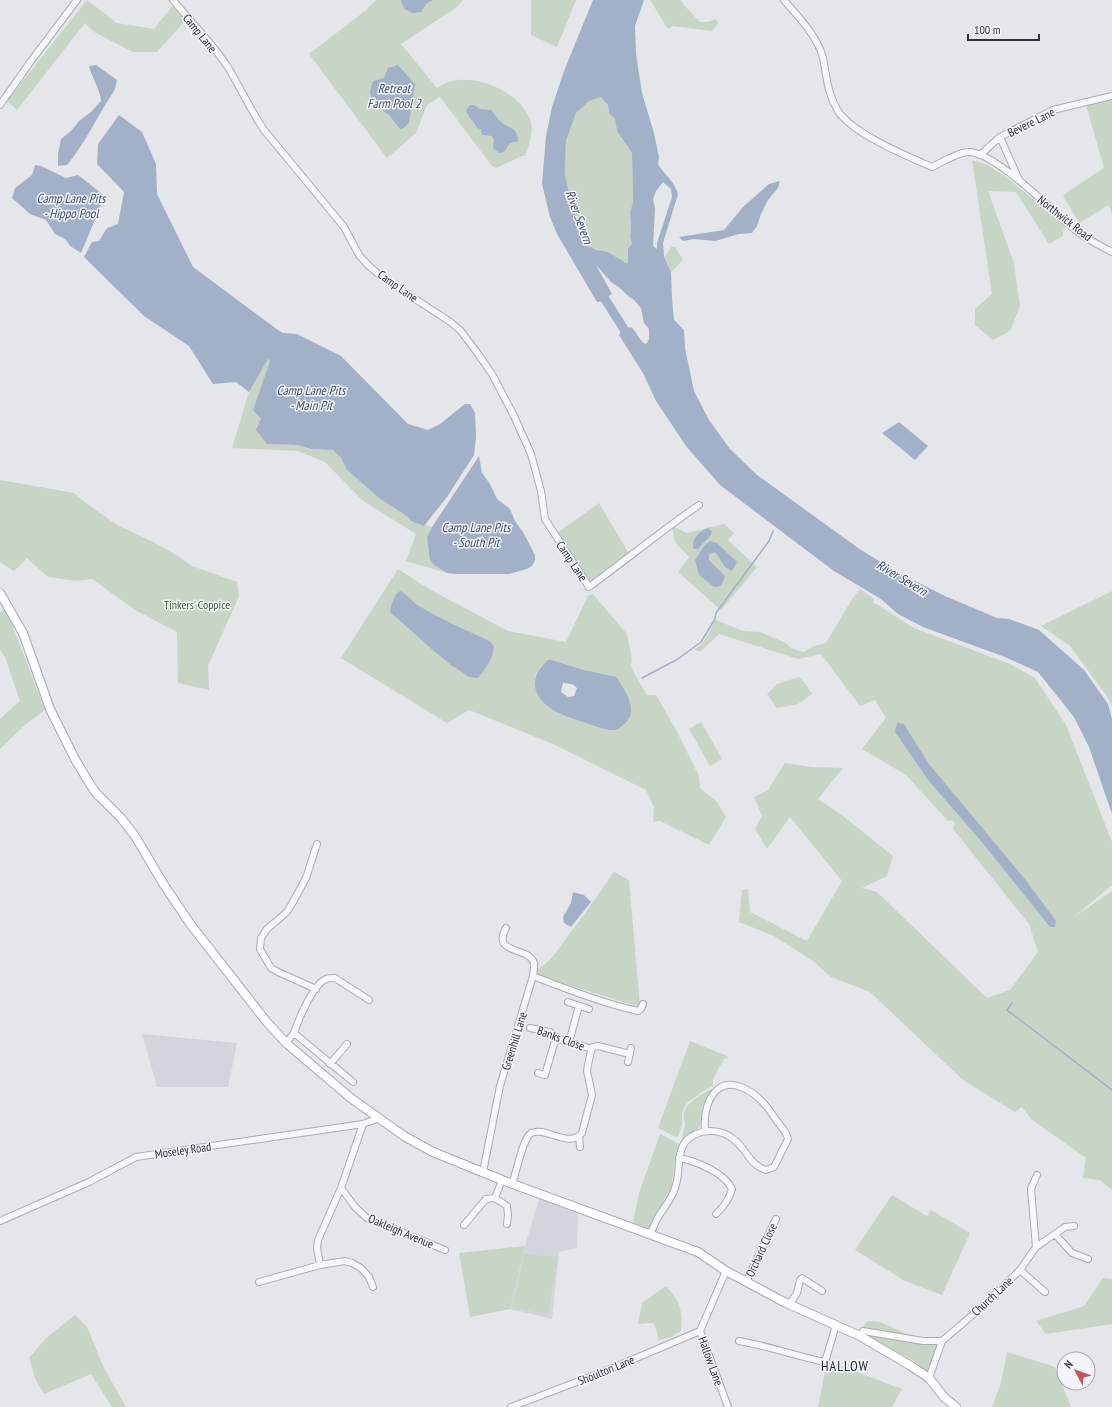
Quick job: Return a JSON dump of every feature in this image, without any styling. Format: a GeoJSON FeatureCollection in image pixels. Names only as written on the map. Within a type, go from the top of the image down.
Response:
{"type":"FeatureCollection","features":[{"type":"Feature","properties":{"kind":"main road"},"geometry":{"type":"LineString","coordinates":[[0,593],[22,633],[50,709],[76,761],[96,794],[121,818],[135,836],[164,884],[192,925],[266,1021],[286,1043],[352,1099],[404,1136],[433,1152],[512,1184],[698,1252],[726,1271],[789,1305],[860,1336],[929,1378],[944,1397],[956,1407]]}},
{"type":"Feature","properties":{"kind":"street"},"geometry":{"type":"LineString","coordinates":[[0,105],[77,0]]}},
{"type":"Feature","properties":{"kind":"street","name":"Camp Lane"},"geometry":{"type":"LineString","coordinates":[[173,0],[228,69],[264,130],[344,227],[360,255],[368,265],[383,278],[440,314],[460,330],[476,351],[492,374],[532,454],[545,519],[589,586],[699,505]]}},
{"type":"Feature","properties":{"kind":"street"},"geometry":{"type":"LineString","coordinates":[[784,0],[810,30],[822,57],[829,93],[839,112],[854,126],[887,146],[932,167],[968,152],[980,155]]}},
{"type":"Feature","properties":{"kind":"street","name":"Bevere Lane"},"geometry":{"type":"LineString","coordinates":[[980,155],[1000,137],[1053,110],[1112,96]]}},
{"type":"Feature","properties":{"kind":"street","name":"Northwick Road"},"geometry":{"type":"LineString","coordinates":[[1000,137],[1020,182]]}},
{"type":"Feature","properties":{"kind":"street","name":"Northwick Road"},"geometry":{"type":"LineString","coordinates":[[980,155],[1000,165],[1079,233],[1112,252]]}},
{"type":"Feature","properties":{"kind":"street"},"geometry":{"type":"LineString","coordinates":[[316,989],[271,968],[260,949],[261,938],[264,933],[287,912],[293,902],[306,878],[317,844]]}},
{"type":"Feature","properties":{"kind":"street","name":"Greenhill Lane"},"geometry":{"type":"LineString","coordinates":[[483,1172],[500,1086],[533,976],[534,964],[532,960],[508,947],[503,942],[502,939],[506,928]]}},
{"type":"Feature","properties":{"kind":"street"},"geometry":{"type":"LineString","coordinates":[[533,976],[629,1009],[638,1011],[641,1009],[643,1004]]}},
{"type":"Feature","properties":{"kind":"street"},"geometry":{"type":"LineString","coordinates":[[286,1043],[294,1033],[303,1010],[324,979],[335,978],[369,1000]]}},
{"type":"Feature","properties":{"kind":"street"},"geometry":{"type":"LineString","coordinates":[[568,1002],[589,1008]]}},
{"type":"Feature","properties":{"kind":"street"},"geometry":{"type":"LineString","coordinates":[[569,1042],[579,1006]]}},
{"type":"Feature","properties":{"kind":"street","name":"Banks Close"},"geometry":{"type":"LineString","coordinates":[[530,1028],[550,1032],[556,1037],[592,1049],[598,1046],[631,1051],[628,1062]]}},
{"type":"Feature","properties":{"kind":"street"},"geometry":{"type":"LineString","coordinates":[[294,1033],[353,1082]]}},
{"type":"Feature","properties":{"kind":"street"},"geometry":{"type":"LineString","coordinates":[[538,1073],[545,1075],[556,1037]]}},
{"type":"Feature","properties":{"kind":"street"},"geometry":{"type":"LineString","coordinates":[[330,1064],[347,1044]]}},
{"type":"Feature","properties":{"kind":"street","name":"Banks Close"},"geometry":{"type":"LineString","coordinates":[[579,1136],[583,1131],[592,1095],[587,1071],[592,1049]]}},
{"type":"Feature","properties":{"kind":"street"},"geometry":{"type":"LineString","coordinates":[[650,1234],[660,1214],[671,1200],[676,1186],[679,1158],[682,1147],[690,1137],[705,1131],[719,1132],[734,1139],[741,1145],[755,1165],[766,1170],[774,1167],[788,1139],[785,1131],[761,1100],[745,1089],[732,1084],[722,1086],[716,1090],[711,1097],[705,1111],[705,1131]]}},
{"type":"Feature","properties":{"kind":"street","name":"Moseley Road"},"geometry":{"type":"LineString","coordinates":[[0,1221],[90,1182],[136,1157],[363,1124],[378,1118]]}},
{"type":"Feature","properties":{"kind":"street"},"geometry":{"type":"LineString","coordinates":[[320,1265],[317,1248],[318,1240],[341,1188],[363,1124]]}},
{"type":"Feature","properties":{"kind":"street"},"geometry":{"type":"LineString","coordinates":[[512,1184],[519,1164],[524,1142],[531,1134],[540,1132],[555,1137],[566,1138],[574,1138],[579,1136],[580,1147]]}},
{"type":"Feature","properties":{"kind":"street"},"geometry":{"type":"LineString","coordinates":[[679,1158],[687,1159],[704,1166],[723,1178],[729,1184],[732,1189],[729,1198],[716,1214]]}},
{"type":"Feature","properties":{"kind":"street"},"geometry":{"type":"LineString","coordinates":[[1036,1247],[1031,1189],[1037,1175]]}},
{"type":"Feature","properties":{"kind":"street"},"geometry":{"type":"LineString","coordinates":[[495,1198],[502,1180]]}},
{"type":"Feature","properties":{"kind":"street","name":"Oakleigh Avenue"},"geometry":{"type":"LineString","coordinates":[[341,1188],[355,1207],[367,1218],[445,1250]]}},
{"type":"Feature","properties":{"kind":"street"},"geometry":{"type":"LineString","coordinates":[[464,1225],[486,1199],[495,1198],[507,1206],[507,1224]]}},
{"type":"Feature","properties":{"kind":"street","name":"Orchard Close"},"geometry":{"type":"LineString","coordinates":[[746,1282],[776,1219]]}},
{"type":"Feature","properties":{"kind":"street","name":"Church Lane"},"geometry":{"type":"LineString","coordinates":[[942,1341],[983,1306],[1020,1270],[1036,1247],[1065,1227],[1074,1226]]}},
{"type":"Feature","properties":{"kind":"street"},"geometry":{"type":"LineString","coordinates":[[1055,1234],[1072,1254],[1088,1259]]}},
{"type":"Feature","properties":{"kind":"street"},"geometry":{"type":"LineString","coordinates":[[261,1283],[320,1265],[345,1261],[352,1263],[365,1272],[370,1285]]}},
{"type":"Feature","properties":{"kind":"street"},"geometry":{"type":"LineString","coordinates":[[1020,1270],[1045,1292]]}},
{"type":"Feature","properties":{"kind":"street","name":"Hallow Lane"},"geometry":{"type":"LineString","coordinates":[[726,1271],[700,1332],[728,1407]]}},
{"type":"Feature","properties":{"kind":"street"},"geometry":{"type":"LineString","coordinates":[[789,1305],[797,1293],[801,1279],[805,1279],[822,1291]]}},
{"type":"Feature","properties":{"kind":"street"},"geometry":{"type":"LineString","coordinates":[[739,1341],[766,1346],[800,1357],[825,1362],[836,1325]]}},
{"type":"Feature","properties":{"kind":"street"},"geometry":{"type":"LineString","coordinates":[[860,1336],[863,1330],[923,1341],[942,1341],[929,1378]]}},
{"type":"Feature","properties":{"kind":"street","name":"Shoulton Lane"},"geometry":{"type":"LineString","coordinates":[[511,1407],[608,1370],[700,1332]]}},
{"type":"Feature","properties":{"kind":"shaded area"},"geometry":{"type":"Polygon","coordinates":[[[142,1034],[237,1043],[228,1087],[157,1087],[142,1034]]]}},
{"type":"Feature","properties":{"kind":"shaded area"},"geometry":{"type":"Polygon","coordinates":[[[539,1199],[578,1212],[577,1248],[559,1252],[552,1319],[510,1309],[525,1246],[539,1199]]]}},
{"type":"Feature","properties":{"kind":"green space"},"geometry":{"type":"Polygon","coordinates":[[[87,0],[117,23],[154,29],[174,4],[184,22],[157,52],[133,52],[94,32],[85,23],[17,110],[7,101],[87,0]]]}},
{"type":"Feature","properties":{"kind":"green space"},"geometry":{"type":"Polygon","coordinates":[[[376,0],[463,0],[457,7],[401,44],[437,88],[449,82],[463,80],[477,81],[492,85],[517,101],[526,111],[532,127],[525,156],[496,168],[492,166],[440,97],[427,105],[416,133],[387,158],[309,54],[365,11],[376,0]]]}},
{"type":"Feature","properties":{"kind":"green space"},"geometry":{"type":"Polygon","coordinates":[[[531,0],[576,0],[557,47],[531,35],[531,0]]]}},
{"type":"Feature","properties":{"kind":"green space"},"geometry":{"type":"Polygon","coordinates":[[[650,0],[681,0],[700,22],[708,22],[716,19],[718,23],[712,31],[672,26],[668,29],[650,0]]]}},
{"type":"Feature","properties":{"kind":"green space"},"geometry":{"type":"Polygon","coordinates":[[[601,97],[607,104],[609,113],[615,119],[617,131],[632,153],[633,202],[630,212],[630,237],[632,244],[628,262],[626,263],[608,252],[597,250],[585,245],[571,202],[565,174],[566,141],[576,113],[589,101],[601,97]]]}},
{"type":"Feature","properties":{"kind":"green space"},"geometry":{"type":"Polygon","coordinates":[[[1112,100],[1112,214],[1109,205],[1079,223],[1063,195],[1104,168],[1086,105],[1112,100]]]}},
{"type":"Feature","properties":{"kind":"green space"},"geometry":{"type":"Polygon","coordinates":[[[972,160],[988,165],[1010,180],[1066,226],[1063,236],[1049,244],[1016,192],[988,191],[1014,263],[1020,306],[1010,331],[993,340],[975,325],[975,309],[992,294],[972,160]]]}},
{"type":"Feature","properties":{"kind":"green space"},"geometry":{"type":"Polygon","coordinates":[[[671,247],[675,247],[683,260],[671,272],[665,257],[671,247]]]}},
{"type":"Feature","properties":{"kind":"green space"},"geometry":{"type":"Polygon","coordinates":[[[268,359],[270,361],[253,410],[261,419],[267,444],[297,445],[311,449],[333,450],[341,458],[347,470],[379,498],[408,517],[411,521],[432,527],[427,537],[434,565],[447,573],[406,561],[416,534],[362,500],[325,462],[298,451],[232,448],[249,392],[268,359]]]}},
{"type":"Feature","properties":{"kind":"green space","name":"Tinkers' Coppice"},"geometry":{"type":"Polygon","coordinates":[[[0,480],[74,493],[117,525],[153,542],[192,566],[237,582],[239,596],[208,666],[209,690],[178,683],[177,632],[135,610],[92,579],[77,581],[48,577],[27,558],[14,571],[0,562],[0,480]]]}},
{"type":"Feature","properties":{"kind":"green space"},"geometry":{"type":"Polygon","coordinates":[[[599,503],[629,554],[594,580],[588,579],[557,533],[599,503]]]}},
{"type":"Feature","properties":{"kind":"green space"},"geometry":{"type":"Polygon","coordinates":[[[724,524],[734,533],[728,540],[757,567],[721,610],[678,572],[689,557],[675,542],[672,526],[687,533],[724,524]]]}},
{"type":"Feature","properties":{"kind":"green space"},"geometry":{"type":"Polygon","coordinates":[[[398,569],[429,589],[508,631],[566,642],[588,596],[593,594],[627,634],[632,659],[631,665],[635,675],[647,695],[656,695],[675,728],[699,776],[700,788],[717,802],[726,817],[709,845],[660,821],[653,822],[654,807],[646,790],[553,744],[469,710],[447,723],[341,658],[398,569]],[[405,593],[396,618],[428,646],[469,677],[490,641],[439,618],[414,604],[405,593]],[[548,660],[538,671],[535,681],[537,692],[545,705],[632,711],[584,670],[548,660]]]}},
{"type":"Feature","properties":{"kind":"green space"},"geometry":{"type":"Polygon","coordinates":[[[860,589],[874,599],[873,602],[914,628],[1010,664],[1035,678],[1066,725],[1112,842],[1112,885],[1074,917],[1112,891],[1112,1190],[1100,1180],[1083,1178],[1086,1158],[1031,1119],[1022,1107],[1015,1112],[963,1080],[870,992],[831,977],[813,961],[774,936],[739,922],[742,890],[748,889],[750,912],[807,941],[842,881],[790,817],[767,849],[755,829],[762,816],[754,797],[768,790],[785,763],[812,767],[843,768],[818,799],[843,816],[893,856],[887,876],[862,888],[877,892],[987,998],[1010,990],[1038,952],[1029,924],[953,829],[955,824],[952,820],[948,821],[906,775],[862,749],[886,718],[875,700],[860,706],[821,654],[798,659],[719,634],[701,651],[694,650],[703,643],[716,620],[743,631],[760,632],[786,643],[791,648],[803,652],[814,646],[826,643],[852,599],[860,589]],[[904,724],[895,732],[928,780],[980,840],[1050,927],[929,764],[904,724]]]}},
{"type":"Feature","properties":{"kind":"green space"},"geometry":{"type":"Polygon","coordinates":[[[1112,591],[1112,706],[1109,699],[1070,646],[1041,626],[1112,591]]]}},
{"type":"Feature","properties":{"kind":"green space"},"geometry":{"type":"Polygon","coordinates":[[[6,609],[45,710],[26,724],[0,749],[0,719],[20,701],[5,657],[0,650],[0,612],[6,609]]]}},
{"type":"Feature","properties":{"kind":"green space"},"geometry":{"type":"Polygon","coordinates":[[[799,677],[812,694],[798,704],[777,708],[767,694],[777,684],[799,677]]]}},
{"type":"Feature","properties":{"kind":"green space"},"geometry":{"type":"Polygon","coordinates":[[[701,722],[722,759],[710,766],[689,729],[701,722]]]}},
{"type":"Feature","properties":{"kind":"green space"},"geometry":{"type":"Polygon","coordinates":[[[614,872],[629,880],[640,1007],[539,976],[536,970],[549,961],[556,953],[614,872]]]}},
{"type":"Feature","properties":{"kind":"green space"},"geometry":{"type":"Polygon","coordinates":[[[690,1041],[727,1056],[728,1058],[724,1059],[713,1079],[713,1086],[703,1091],[687,1103],[682,1112],[682,1125],[678,1136],[676,1137],[658,1128],[690,1041]]]}},
{"type":"Feature","properties":{"kind":"green space"},"geometry":{"type":"Polygon","coordinates":[[[709,1090],[713,1090],[709,1093],[702,1108],[701,1123],[698,1129],[689,1134],[683,1140],[685,1126],[684,1117],[687,1106],[709,1090]]]}},
{"type":"Feature","properties":{"kind":"green space"},"geometry":{"type":"Polygon","coordinates":[[[660,1134],[679,1144],[676,1153],[672,1182],[673,1185],[671,1191],[667,1194],[652,1225],[648,1228],[633,1223],[639,1193],[660,1134]]]}},
{"type":"Feature","properties":{"kind":"green space"},"geometry":{"type":"Polygon","coordinates":[[[892,1195],[927,1216],[931,1210],[970,1233],[942,1295],[905,1281],[855,1250],[892,1195]]]}},
{"type":"Feature","properties":{"kind":"green space"},"geometry":{"type":"Polygon","coordinates":[[[525,1246],[510,1309],[470,1317],[459,1253],[525,1246]]]}},
{"type":"Feature","properties":{"kind":"green space"},"geometry":{"type":"Polygon","coordinates":[[[524,1254],[557,1257],[548,1315],[513,1307],[524,1254]]]}},
{"type":"Feature","properties":{"kind":"green space"},"geometry":{"type":"Polygon","coordinates":[[[1103,1278],[1112,1279],[1112,1324],[1046,1334],[1036,1321],[1084,1306],[1103,1278]]]}},
{"type":"Feature","properties":{"kind":"green space"},"geometry":{"type":"Polygon","coordinates":[[[666,1286],[675,1297],[680,1307],[681,1331],[671,1337],[659,1340],[655,1326],[652,1323],[638,1324],[642,1303],[666,1286]]]}},
{"type":"Feature","properties":{"kind":"green space"},"geometry":{"type":"Polygon","coordinates":[[[75,1315],[87,1327],[104,1368],[126,1407],[112,1407],[91,1374],[44,1394],[35,1378],[29,1358],[46,1338],[75,1315]]]}},
{"type":"Feature","properties":{"kind":"green space"},"geometry":{"type":"Polygon","coordinates":[[[868,1321],[880,1322],[923,1341],[942,1341],[928,1373],[916,1362],[866,1336],[860,1329],[868,1321]]]}},
{"type":"Feature","properties":{"kind":"green space"},"geometry":{"type":"Polygon","coordinates":[[[1007,1352],[1055,1367],[1056,1391],[1065,1391],[1071,1407],[992,1407],[1001,1383],[1007,1352]]]}},
{"type":"Feature","properties":{"kind":"green space"},"geometry":{"type":"Polygon","coordinates":[[[827,1361],[902,1389],[892,1407],[818,1407],[827,1361]]]}},
{"type":"Feature","properties":{"kind":"water"},"geometry":{"type":"Polygon","coordinates":[[[401,0],[433,0],[427,3],[421,12],[413,13],[404,9],[401,0]]]}},
{"type":"Feature","properties":{"kind":"water"},"geometry":{"type":"Polygon","coordinates":[[[593,0],[644,0],[635,26],[636,54],[642,93],[654,133],[659,157],[658,164],[672,182],[678,194],[663,243],[664,256],[671,272],[674,320],[684,330],[685,348],[694,391],[709,420],[730,449],[757,475],[861,550],[897,572],[945,596],[997,618],[1009,619],[1039,630],[1084,670],[1108,704],[1112,719],[1112,814],[1089,747],[1074,717],[1038,672],[1005,657],[923,627],[898,614],[881,599],[834,571],[720,485],[686,446],[656,401],[643,373],[619,335],[621,331],[619,326],[622,324],[626,329],[631,327],[645,344],[647,343],[649,339],[649,329],[644,323],[641,308],[634,300],[611,282],[596,265],[612,294],[608,297],[611,305],[607,307],[603,301],[597,302],[557,234],[550,217],[542,184],[546,136],[552,107],[564,71],[593,0]],[[601,97],[589,101],[576,113],[566,141],[565,174],[571,202],[585,245],[597,250],[608,252],[626,263],[628,262],[628,249],[632,244],[630,237],[630,212],[633,202],[632,153],[617,131],[615,119],[609,113],[608,105],[601,97]],[[663,182],[656,191],[653,199],[655,208],[653,246],[657,249],[657,243],[672,197],[671,189],[663,182]]]}},
{"type":"Feature","properties":{"kind":"water"},"geometry":{"type":"Polygon","coordinates":[[[96,65],[117,80],[115,88],[87,137],[67,165],[58,166],[58,154],[61,139],[101,101],[89,66],[96,65]]]}},
{"type":"Feature","properties":{"kind":"water","name":"Retreat Farm Pool 2"},"geometry":{"type":"Polygon","coordinates":[[[398,65],[415,84],[409,123],[404,128],[400,129],[389,115],[372,103],[370,91],[373,81],[384,78],[388,68],[398,65]]]}},
{"type":"Feature","properties":{"kind":"water"},"geometry":{"type":"Polygon","coordinates":[[[470,105],[474,105],[480,109],[491,110],[502,123],[514,130],[518,136],[518,141],[510,143],[504,152],[499,153],[493,148],[494,140],[492,136],[482,135],[481,129],[477,128],[468,115],[466,110],[470,105]]]}},
{"type":"Feature","properties":{"kind":"water","name":"Camp Lane Pits - Main Pit"},"geometry":{"type":"Polygon","coordinates":[[[119,115],[142,132],[156,164],[157,194],[193,267],[278,330],[283,333],[297,334],[341,356],[408,424],[428,430],[440,424],[465,404],[470,404],[475,413],[476,437],[474,455],[447,497],[424,526],[411,521],[408,517],[379,498],[347,470],[341,458],[333,450],[311,449],[297,445],[267,444],[256,430],[261,419],[253,410],[270,361],[268,359],[249,392],[236,382],[213,384],[189,346],[144,316],[84,257],[92,242],[99,241],[107,228],[118,224],[124,192],[97,164],[98,144],[119,115]]]}},
{"type":"Feature","properties":{"kind":"water","name":"Camp Lane Pits - Hippo Pool"},"geometry":{"type":"Polygon","coordinates":[[[35,165],[41,166],[66,178],[78,175],[105,196],[81,253],[70,246],[65,239],[55,234],[46,220],[30,214],[12,198],[15,188],[32,175],[35,165]]]}},
{"type":"Feature","properties":{"kind":"water"},"geometry":{"type":"Polygon","coordinates":[[[780,181],[778,188],[768,200],[757,226],[752,233],[739,234],[715,241],[694,239],[683,241],[679,237],[724,230],[743,207],[769,184],[780,181]]]}},
{"type":"Feature","properties":{"kind":"water"},"geometry":{"type":"Polygon","coordinates":[[[899,422],[928,446],[915,460],[882,433],[899,422]]]}},
{"type":"Feature","properties":{"kind":"water","name":"Camp Lane Pits - South Pit"},"geometry":{"type":"Polygon","coordinates":[[[479,456],[482,473],[490,484],[497,499],[510,509],[515,521],[523,532],[535,555],[535,560],[532,566],[527,569],[509,574],[457,574],[447,573],[434,565],[430,560],[427,537],[479,456]]]}},
{"type":"Feature","properties":{"kind":"water"},"geometry":{"type":"Polygon","coordinates":[[[708,528],[712,531],[711,535],[698,549],[694,549],[693,542],[696,536],[708,528]]]}},
{"type":"Feature","properties":{"kind":"water"},"geometry":{"type":"Polygon","coordinates":[[[710,541],[717,543],[737,562],[732,571],[725,567],[715,552],[709,554],[709,560],[725,576],[721,586],[714,587],[699,575],[695,560],[704,546],[710,541]]]}},
{"type":"Feature","properties":{"kind":"water"},"geometry":{"type":"Polygon","coordinates":[[[400,591],[428,611],[454,625],[490,641],[494,647],[492,656],[478,678],[469,677],[451,665],[390,612],[394,598],[400,591]]]}},
{"type":"Feature","properties":{"kind":"water"},"geometry":{"type":"Polygon","coordinates":[[[548,660],[616,677],[630,701],[631,708],[628,720],[622,726],[613,730],[598,727],[568,717],[553,710],[541,700],[537,694],[535,686],[540,668],[548,660]],[[563,683],[561,692],[568,697],[574,696],[577,688],[572,684],[563,683]]]}},
{"type":"Feature","properties":{"kind":"water"},"geometry":{"type":"Polygon","coordinates":[[[897,723],[904,724],[929,764],[1024,878],[1056,921],[1055,927],[1050,927],[980,840],[928,780],[895,732],[897,723]]]}},
{"type":"Feature","properties":{"kind":"water"},"geometry":{"type":"Polygon","coordinates":[[[573,892],[584,895],[591,902],[571,927],[564,923],[563,917],[571,903],[573,892]]]}},
{"type":"Feature","properties":{"kind":"waterway","name":"River Severn"},"geometry":{"type":"LineString","coordinates":[[603,296],[627,334]]}},
{"type":"Feature","properties":{"kind":"waterway"},"geometry":{"type":"LineString","coordinates":[[642,678],[678,659],[701,642],[715,619],[716,613],[769,541],[773,531]]}},
{"type":"Feature","properties":{"kind":"waterway"},"geometry":{"type":"LineString","coordinates":[[1012,1003],[1007,1010],[1112,1090]]}},
{"type":"Feature","properties":{"kind":"district","name":"HALLOW"},"geometry":{"type":"Point","coordinates":[845,1366]}}]}
